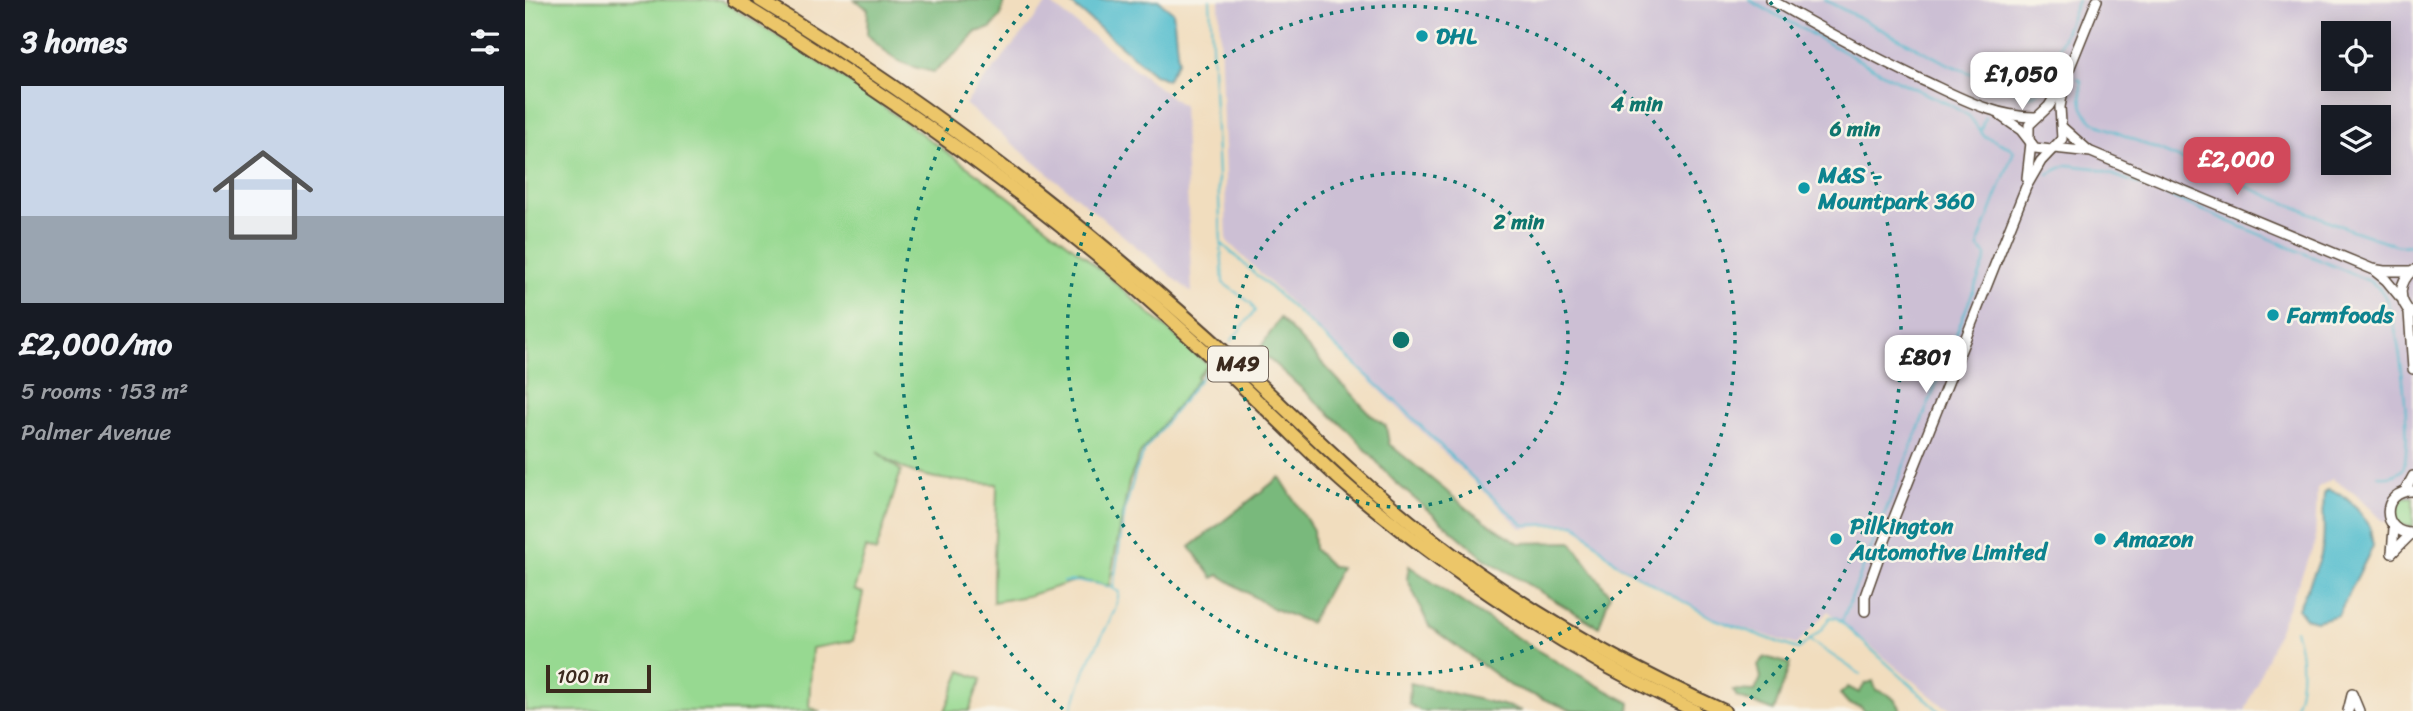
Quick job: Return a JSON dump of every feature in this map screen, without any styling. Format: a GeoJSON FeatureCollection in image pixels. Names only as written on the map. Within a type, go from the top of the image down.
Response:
{"type":"FeatureCollection","features":[{"type":"Feature","properties":{"kind":"highway","name":"M49"},"geometry":{"type":"LineString","coordinates":[[735,0],[893,102],[1051,218],[1231,374],[1350,488],[1424,548],[1490,596],[1559,640],[1649,690],[1695,711]]}},
{"type":"Feature","properties":{"kind":"highway","name":"M49"},"geometry":{"type":"LineString","coordinates":[[760,0],[900,92],[1058,209],[1238,364],[1355,476],[1430,537],[1562,628],[1653,678],[1724,711]]}},
{"type":"Feature","properties":{"kind":"street"},"geometry":{"type":"LineString","coordinates":[[1771,0],[1854,47],[1955,96],[1994,111],[2020,117],[2052,116],[2091,152],[2372,269],[2413,270]]}},
{"type":"Feature","properties":{"kind":"street"},"geometry":{"type":"LineString","coordinates":[[1865,611],[1865,596],[1882,548],[2026,187],[2041,161],[2062,139],[2060,107],[2066,79],[2097,0]]}},
{"type":"Feature","properties":{"kind":"street"},"geometry":{"type":"LineString","coordinates":[[2026,187],[2029,125],[2049,106],[2066,79]]}},
{"type":"Feature","properties":{"kind":"street"},"geometry":{"type":"LineString","coordinates":[[1994,111],[2014,124],[2040,150],[2091,152]]}},
{"type":"Feature","properties":{"kind":"street"},"geometry":{"type":"LineString","coordinates":[[2372,269],[2386,280],[2411,314],[2413,369]]}},
{"type":"Feature","properties":{"kind":"street"},"geometry":{"type":"LineString","coordinates":[[2401,298],[2403,283],[2413,270]]}},
{"type":"Feature","properties":{"kind":"street"},"geometry":{"type":"LineString","coordinates":[[2412,533],[2394,528],[2389,519],[2389,507],[2395,496],[2409,491],[2413,476]]}},
{"type":"Feature","properties":{"kind":"street"},"geometry":{"type":"LineString","coordinates":[[2394,528],[2392,554],[2412,533]]}},
{"type":"Feature","properties":{"kind":"street"},"geometry":{"type":"LineString","coordinates":[[2348,711],[2352,694],[2359,711]]}},
{"type":"Feature","properties":{"kind":"shaded area"},"geometry":{"type":"Polygon","coordinates":[[[1219,0],[2413,0],[2413,532],[2382,520],[2355,493],[2332,479],[2317,488],[2315,543],[2245,711],[1958,711],[1942,705],[1828,611],[1796,645],[1712,618],[1616,563],[1572,523],[1521,528],[1227,241],[1219,0]]]}},
{"type":"Feature","properties":{"kind":"shaded area"},"geometry":{"type":"Polygon","coordinates":[[[1048,2],[1183,106],[1192,293],[965,104],[1048,2]]]}},
{"type":"Feature","properties":{"kind":"green space"},"geometry":{"type":"Polygon","coordinates":[[[525,0],[720,0],[844,78],[1005,194],[1086,257],[1208,365],[1140,454],[1129,482],[1109,586],[1078,580],[1027,596],[993,602],[997,484],[927,476],[901,467],[877,452],[901,471],[876,552],[866,548],[854,590],[863,593],[853,641],[812,648],[809,706],[818,711],[525,711],[525,0]]]}},
{"type":"Feature","properties":{"kind":"green space"},"geometry":{"type":"Polygon","coordinates":[[[855,0],[1004,0],[1001,16],[991,28],[976,32],[934,72],[896,60],[883,50],[867,34],[868,9],[855,0]]]}},
{"type":"Feature","properties":{"kind":"green space"},"geometry":{"type":"Polygon","coordinates":[[[1280,318],[1370,414],[1386,426],[1389,444],[1473,513],[1519,543],[1571,542],[1610,595],[1599,627],[1484,558],[1395,482],[1351,433],[1259,350],[1280,318]]]}},
{"type":"Feature","properties":{"kind":"green space"},"geometry":{"type":"Polygon","coordinates":[[[1280,477],[1313,530],[1314,549],[1332,567],[1340,568],[1310,623],[1272,608],[1219,575],[1213,578],[1190,547],[1280,477]]]}},
{"type":"Feature","properties":{"kind":"green space"},"geometry":{"type":"Polygon","coordinates":[[[2405,497],[2413,497],[2413,527],[2400,525],[2394,517],[2396,503],[2405,497]]]}},
{"type":"Feature","properties":{"kind":"green space"},"geometry":{"type":"Polygon","coordinates":[[[1409,566],[1517,638],[1630,703],[1629,711],[1573,711],[1511,686],[1429,626],[1407,578],[1409,566]]]}},
{"type":"Feature","properties":{"kind":"green space"},"geometry":{"type":"Polygon","coordinates":[[[1765,657],[1790,664],[1774,711],[1737,697],[1733,690],[1755,691],[1761,678],[1758,665],[1765,657]]]}},
{"type":"Feature","properties":{"kind":"green space"},"geometry":{"type":"Polygon","coordinates":[[[961,671],[981,679],[969,711],[945,711],[961,671]]]}},
{"type":"Feature","properties":{"kind":"green space"},"geometry":{"type":"Polygon","coordinates":[[[1873,681],[1876,690],[1892,697],[1901,711],[1864,711],[1861,707],[1849,704],[1840,694],[1848,687],[1859,693],[1865,684],[1873,681]]]}},
{"type":"Feature","properties":{"kind":"green space"},"geometry":{"type":"Polygon","coordinates":[[[1410,683],[1522,711],[1421,711],[1409,704],[1410,683]]]}},
{"type":"Feature","properties":{"kind":"water"},"geometry":{"type":"Polygon","coordinates":[[[1070,0],[1158,0],[1173,12],[1178,60],[1167,80],[1154,74],[1070,3],[1070,0]]]}},
{"type":"Feature","properties":{"kind":"water"},"geometry":{"type":"Polygon","coordinates":[[[2328,490],[2341,494],[2357,508],[2370,528],[2373,546],[2338,615],[2316,621],[2305,618],[2298,609],[2322,551],[2324,494],[2328,490]]]}},
{"type":"Feature","properties":{"kind":"waterway"},"geometry":{"type":"LineString","coordinates":[[1210,0],[1221,243],[1402,407],[1524,525],[1576,524],[1616,563],[1712,618],[1794,648],[1799,649],[1822,629],[1830,617],[1837,618],[1939,711]]}},
{"type":"Feature","properties":{"kind":"waterway"},"geometry":{"type":"LineString","coordinates":[[1749,0],[1888,76],[1950,105],[1969,116],[1984,136],[2014,151],[1979,241],[1979,248],[1986,255],[1986,259],[1842,621]]}},
{"type":"Feature","properties":{"kind":"waterway"},"geometry":{"type":"LineString","coordinates":[[1825,0],[1948,64],[2027,96],[2035,94],[2043,87],[2078,0]]}},
{"type":"Feature","properties":{"kind":"waterway"},"geometry":{"type":"LineString","coordinates":[[2078,78],[2081,81],[2081,101],[2085,111],[2099,125],[2346,228],[2399,246],[2413,245]]}},
{"type":"Feature","properties":{"kind":"waterway"},"geometry":{"type":"LineString","coordinates":[[1981,129],[1985,117]]}},
{"type":"Feature","properties":{"kind":"waterway"},"geometry":{"type":"LineString","coordinates":[[2048,174],[2067,165],[2094,168],[2160,192],[2369,281],[2380,289],[2390,309],[2400,355],[2407,435],[2403,469],[2392,476],[2378,476]]}},
{"type":"Feature","properties":{"kind":"waterway"},"geometry":{"type":"LineString","coordinates":[[1221,243],[1223,283],[1251,303],[1255,311],[1231,341]]}},
{"type":"Feature","properties":{"kind":"waterway"},"geometry":{"type":"LineString","coordinates":[[1113,588],[1125,510],[1136,470],[1145,450],[1210,366]]}},
{"type":"Feature","properties":{"kind":"waterway"},"geometry":{"type":"LineString","coordinates":[[1063,582],[1092,583],[1119,592],[1115,610],[1086,667],[1071,711]]}},
{"type":"Feature","properties":{"kind":"waterway"},"geometry":{"type":"LineString","coordinates":[[2292,711],[2301,682],[2300,649],[2295,630]]}},
{"type":"Feature","properties":{"kind":"waterway"},"geometry":{"type":"LineString","coordinates":[[1811,641],[1860,674]]}},
{"type":"Feature","properties":{"kind":"place","name":"DHL"},"geometry":{"type":"Point","coordinates":[1422,36]}},
{"type":"Feature","properties":{"kind":"place","name":"M&S - Mountpark 360"},"geometry":{"type":"Point","coordinates":[1804,188]}},
{"type":"Feature","properties":{"kind":"place","name":"Farmfoods"},"geometry":{"type":"Point","coordinates":[2273,315]}},
{"type":"Feature","properties":{"kind":"place","name":"Pilkington Automotive Limited"},"geometry":{"type":"Point","coordinates":[1836,539]}},
{"type":"Feature","properties":{"kind":"place","name":"Amazon"},"geometry":{"type":"Point","coordinates":[2100,539]}}]}
